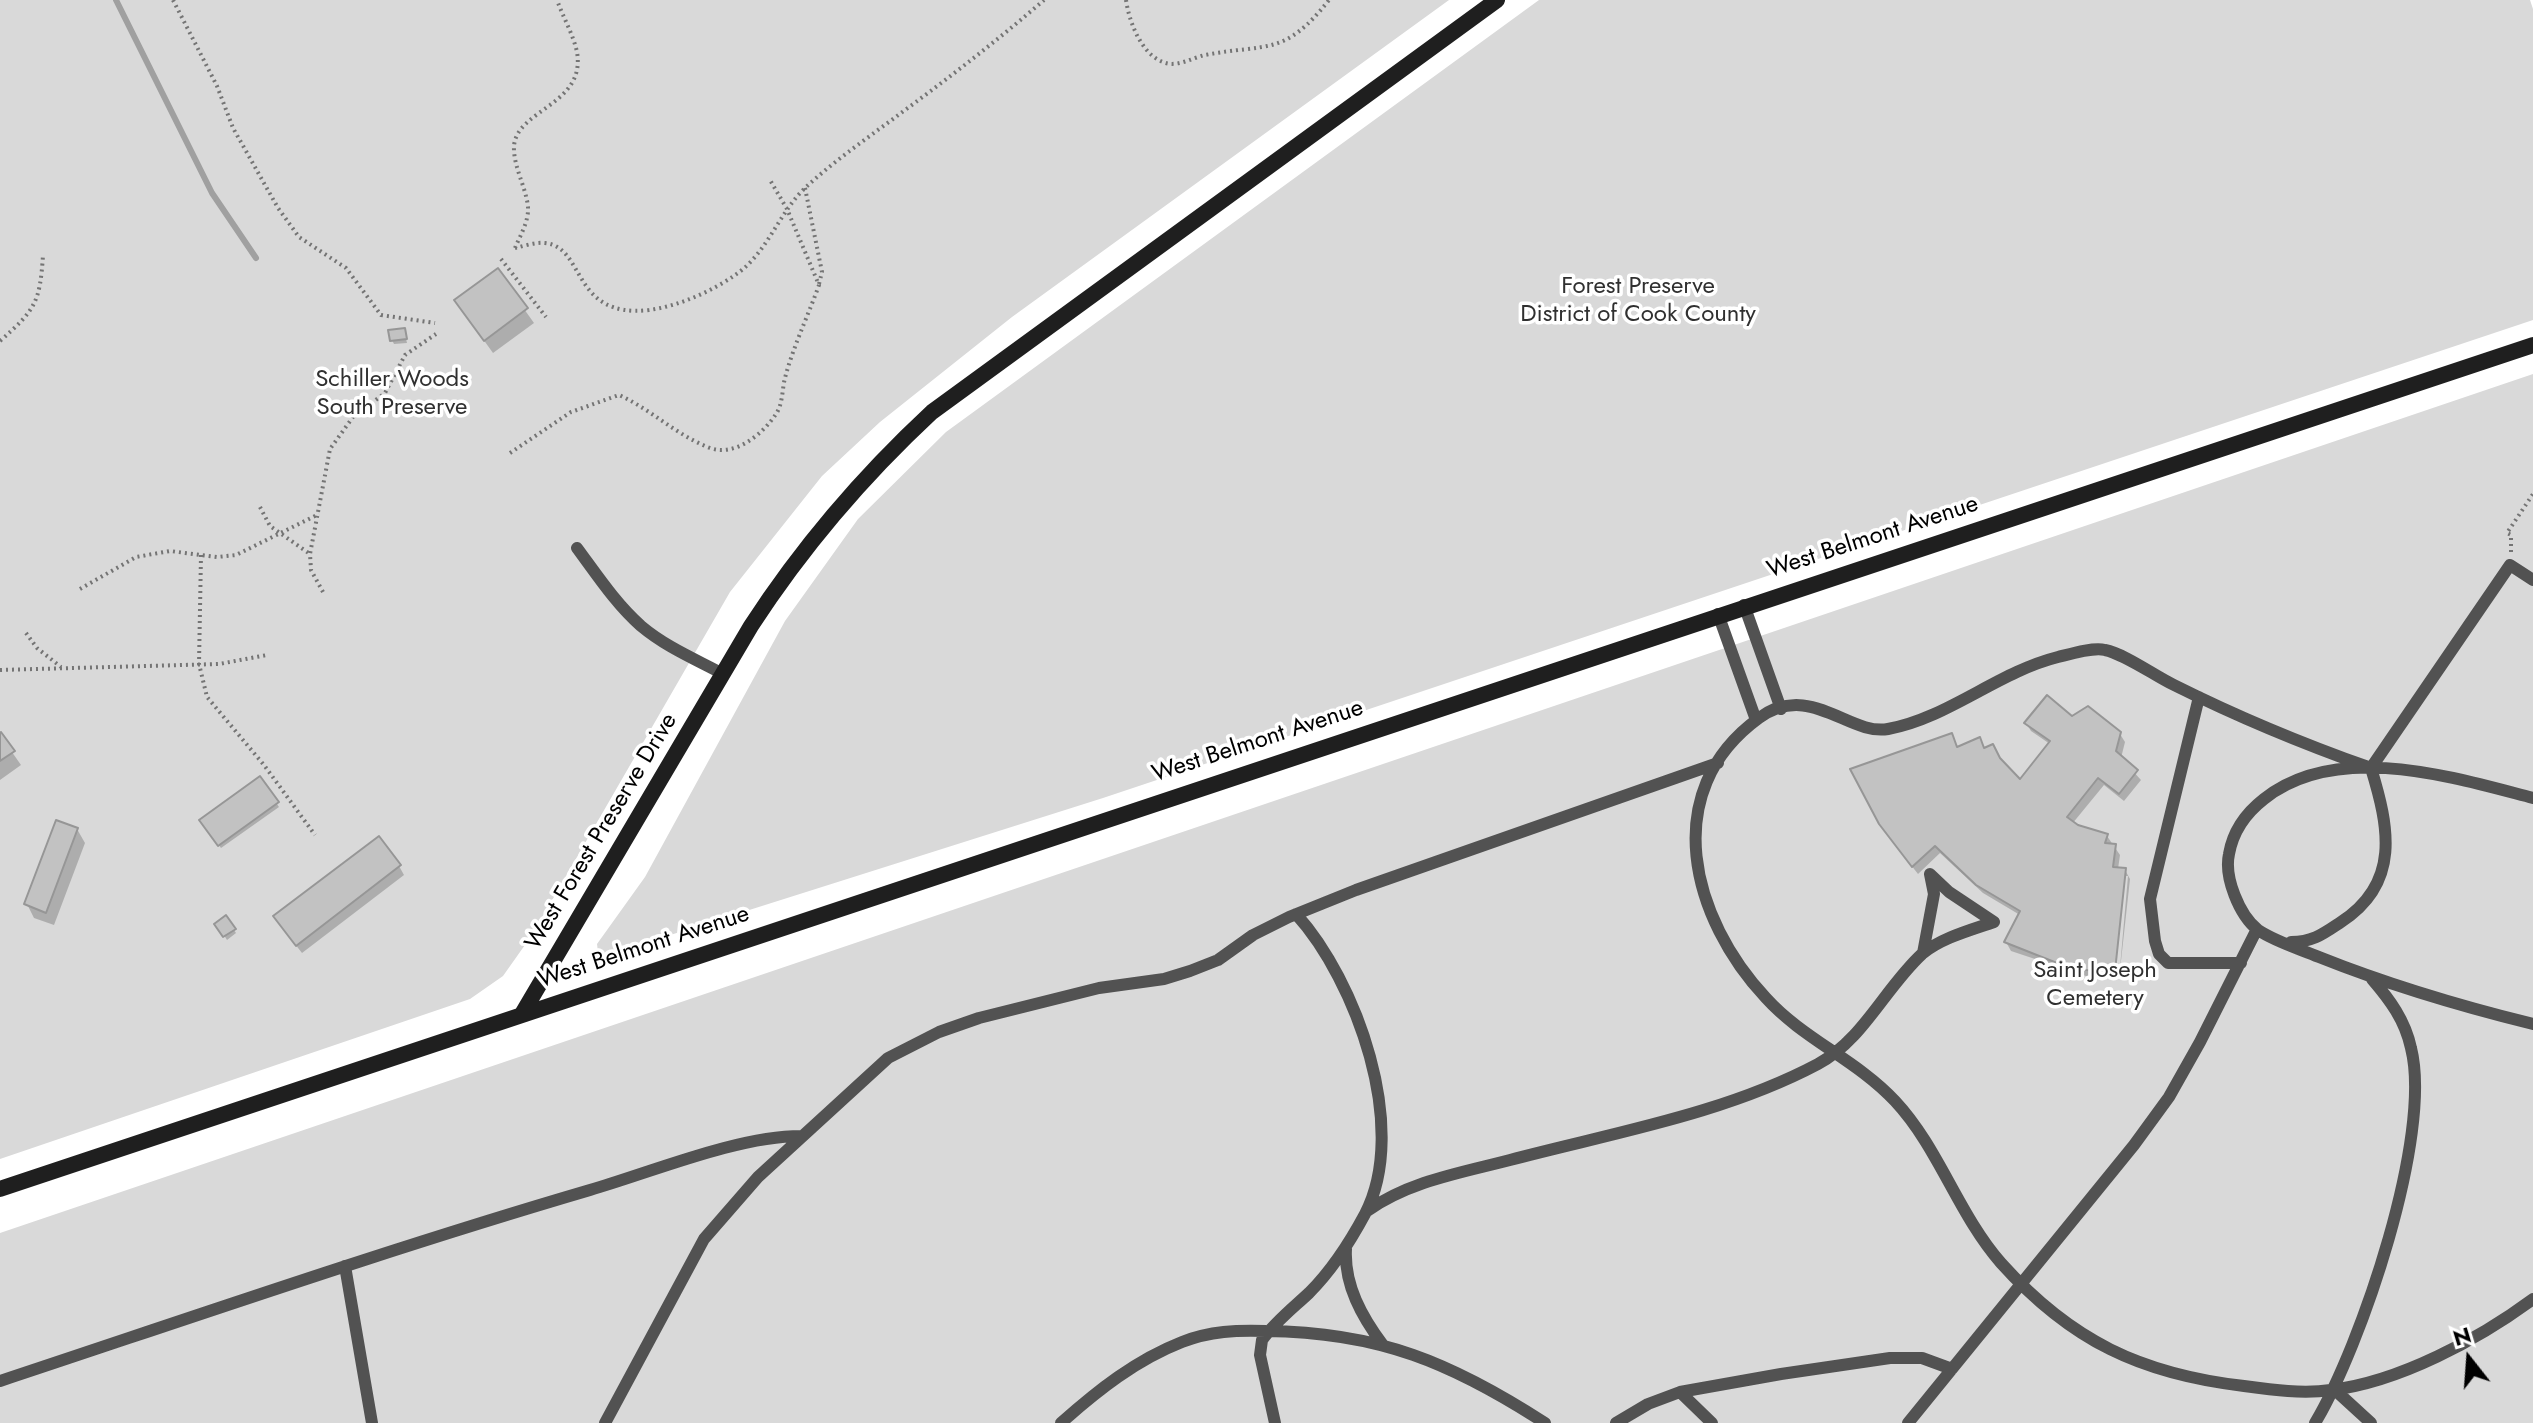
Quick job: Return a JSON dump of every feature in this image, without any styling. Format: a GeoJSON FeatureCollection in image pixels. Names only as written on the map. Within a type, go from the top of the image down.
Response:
{"type":"FeatureCollection","features":[{"type":"Feature","properties":{"kind":"main road","name":"West Forest Preserve Drive"},"geometry":{"type":"LineString","coordinates":[[522,1014],[782,579],[819,529],[865,477],[932,412],[1497,0]]}},
{"type":"Feature","properties":{"kind":"main road","name":"West Belmont Avenue"},"geometry":{"type":"LineString","coordinates":[[0,1189],[1744,605],[2533,345]]}},
{"type":"Feature","properties":{"kind":"lane"},"geometry":{"type":"LineString","coordinates":[[577,548],[623,609],[641,626],[666,644],[723,674]]}},
{"type":"Feature","properties":{"kind":"lane"},"geometry":{"type":"LineString","coordinates":[[2371,768],[2510,565],[2533,580]]}},
{"type":"Feature","properties":{"kind":"lane"},"geometry":{"type":"LineString","coordinates":[[1744,605],[1781,709]]}},
{"type":"Feature","properties":{"kind":"lane"},"geometry":{"type":"LineString","coordinates":[[1718,614],[1756,720]]}},
{"type":"Feature","properties":{"kind":"lane"},"geometry":{"type":"LineString","coordinates":[[2371,768],[2282,736],[2104,649],[2052,658],[1940,710],[1885,730],[1860,725],[1815,707],[1781,709],[1756,720],[1718,763],[1696,808],[1694,827],[1702,888],[1712,916],[1745,973],[1768,1000],[1895,1101],[1925,1143],[1976,1229],[2022,1285],[2055,1317],[2082,1336],[2147,1367],[2216,1383],[2304,1392],[2335,1390],[2421,1362],[2461,1345],[2533,1299]]}},
{"type":"Feature","properties":{"kind":"lane"},"geometry":{"type":"LineString","coordinates":[[2199,697],[2150,899],[2155,941],[2159,954],[2168,963],[2241,963]]}},
{"type":"Feature","properties":{"kind":"lane"},"geometry":{"type":"LineString","coordinates":[[605,1423],[704,1239],[758,1177],[888,1058],[939,1032],[1033,1003],[1190,971],[1218,960],[1253,935],[1296,914],[1718,763]]}},
{"type":"Feature","properties":{"kind":"lane"},"geometry":{"type":"LineString","coordinates":[[2533,798],[2412,773],[2345,768],[2294,781],[2274,791],[2242,820],[2231,841],[2227,860],[2239,906],[2257,929],[2372,979],[2533,1024]]}},
{"type":"Feature","properties":{"kind":"lane"},"geometry":{"type":"LineString","coordinates":[[2284,942],[2310,942],[2349,917],[2376,888],[2387,852],[2384,809],[2371,768]]}},
{"type":"Feature","properties":{"kind":"lane"},"geometry":{"type":"LineString","coordinates":[[1367,1211],[1386,1198],[1433,1179],[1691,1112],[1739,1096],[1788,1078],[1835,1052],[1923,953],[1994,922],[1949,892],[1930,874],[1934,894],[1923,953]]}},
{"type":"Feature","properties":{"kind":"lane"},"geometry":{"type":"LineString","coordinates":[[1275,1423],[1260,1355],[1262,1340],[1321,1280],[1367,1211],[1377,1176],[1380,1136],[1368,1049],[1354,1006],[1325,948],[1296,914]]}},
{"type":"Feature","properties":{"kind":"lane"},"geometry":{"type":"LineString","coordinates":[[1908,1423],[2022,1285],[2169,1097],[2257,929]]}},
{"type":"Feature","properties":{"kind":"lane"},"geometry":{"type":"LineString","coordinates":[[2315,1423],[2335,1390],[2399,1201],[2416,1108],[2416,1073],[2405,1026],[2372,979]]}},
{"type":"Feature","properties":{"kind":"lane"},"geometry":{"type":"LineString","coordinates":[[0,1381],[345,1266],[758,1141],[801,1136]]}},
{"type":"Feature","properties":{"kind":"lane"},"geometry":{"type":"LineString","coordinates":[[1346,1246],[1347,1272],[1358,1306],[1383,1345]]}},
{"type":"Feature","properties":{"kind":"lane"},"geometry":{"type":"LineString","coordinates":[[345,1266],[372,1423]]}},
{"type":"Feature","properties":{"kind":"lane"},"geometry":{"type":"LineString","coordinates":[[1061,1423],[1127,1370],[1182,1342],[1230,1330],[1333,1334],[1422,1356],[1467,1375],[1545,1423]]}},
{"type":"Feature","properties":{"kind":"lane"},"geometry":{"type":"LineString","coordinates":[[1616,1423],[1648,1404],[1680,1392],[1890,1358],[1922,1358],[1952,1369]]}},
{"type":"Feature","properties":{"kind":"lane"},"geometry":{"type":"LineString","coordinates":[[2335,1390],[2371,1423]]}},
{"type":"Feature","properties":{"kind":"lane"},"geometry":{"type":"LineString","coordinates":[[1680,1392],[1712,1423]]}},
{"type":"Feature","properties":{"kind":"path"},"geometry":{"type":"LineString","coordinates":[[173,0],[217,86],[233,128],[289,225],[346,268],[381,315],[435,323]]}},
{"type":"Feature","properties":{"kind":"path"},"geometry":{"type":"LineString","coordinates":[[557,0],[572,37],[578,67],[562,98],[534,118],[517,137],[516,161],[528,210],[515,248],[535,243],[555,245],[595,298],[614,309],[650,310],[706,292],[739,273],[767,242],[787,209],[805,188],[987,49],[1044,0]]}},
{"type":"Feature","properties":{"kind":"path"},"geometry":{"type":"LineString","coordinates":[[1126,0],[1142,44],[1163,63],[1174,64],[1283,44],[1302,31],[1329,0]]}},
{"type":"Feature","properties":{"kind":"path"},"geometry":{"type":"LineString","coordinates":[[770,180],[787,209],[819,285]]}},
{"type":"Feature","properties":{"kind":"path"},"geometry":{"type":"LineString","coordinates":[[510,453],[571,412],[619,395],[646,408],[679,434],[714,449],[741,447],[760,433],[779,411],[785,377],[822,272],[805,188]]}},
{"type":"Feature","properties":{"kind":"path"},"geometry":{"type":"LineString","coordinates":[[0,341],[23,324],[35,307],[43,255]]}},
{"type":"Feature","properties":{"kind":"path"},"geometry":{"type":"LineString","coordinates":[[501,259],[546,317]]}},
{"type":"Feature","properties":{"kind":"path"},"geometry":{"type":"LineString","coordinates":[[323,592],[311,570],[310,554],[319,514],[325,462],[338,435],[353,417],[385,393],[405,355],[436,334]]}},
{"type":"Feature","properties":{"kind":"path"},"geometry":{"type":"LineString","coordinates":[[2510,565],[2511,535],[2507,533],[2533,494]]}},
{"type":"Feature","properties":{"kind":"path"},"geometry":{"type":"LineString","coordinates":[[260,507],[270,526],[310,554]]}},
{"type":"Feature","properties":{"kind":"path"},"geometry":{"type":"LineString","coordinates":[[80,589],[136,557],[170,551],[236,555],[319,514]]}},
{"type":"Feature","properties":{"kind":"path"},"geometry":{"type":"LineString","coordinates":[[201,555],[199,664],[207,697],[264,765],[315,835]]}},
{"type":"Feature","properties":{"kind":"path"},"geometry":{"type":"LineString","coordinates":[[26,633],[37,648],[61,667]]}},
{"type":"Feature","properties":{"kind":"path"},"geometry":{"type":"LineString","coordinates":[[0,670],[229,663],[267,655]]}},
{"type":"Feature","properties":{"kind":"green space","name":"Schiller Woods South Preserve"},"geometry":{"type":"Polygon","coordinates":[[[0,0],[1449,0],[1012,317],[880,422],[822,476],[730,592],[532,935],[503,976],[470,999],[0,1159],[0,0]]]}},
{"type":"Feature","properties":{"kind":"green space","name":"Forest Preserve District of Cook County"},"geometry":{"type":"Polygon","coordinates":[[[1539,0],[2530,0],[2533,9],[2533,320],[1103,798],[604,956],[598,952],[597,944],[645,877],[785,621],[858,519],[946,432],[1539,0]]]}},
{"type":"Feature","properties":{"kind":"green space","name":"Saint Joseph Cemetery"},"geometry":{"type":"Polygon","coordinates":[[[2533,374],[2533,1423],[0,1423],[0,1233],[2533,374]]]}},
{"type":"Feature","properties":{"kind":"building"},"geometry":{"type":"Polygon","coordinates":[[[498,268],[528,308],[484,341],[454,300],[498,268]]]}},
{"type":"Feature","properties":{"kind":"building"},"geometry":{"type":"Polygon","coordinates":[[[405,328],[407,339],[390,341],[388,330],[405,328]]]}},
{"type":"Feature","properties":{"kind":"building"},"geometry":{"type":"Polygon","coordinates":[[[2047,695],[2072,716],[2088,706],[2121,732],[2116,751],[2138,770],[2119,794],[2098,778],[2067,817],[2078,825],[2108,834],[2105,843],[2116,844],[2113,867],[2126,868],[2115,971],[2086,970],[2057,963],[2004,942],[2020,911],[1976,885],[1935,846],[1912,867],[1879,824],[1850,769],[1952,733],[1957,747],[1980,737],[1984,748],[1993,744],[2000,758],[2020,779],[2050,741],[2024,723],[2047,695]]]}},
{"type":"Feature","properties":{"kind":"building"},"geometry":{"type":"Polygon","coordinates":[[[0,733],[15,751],[0,761],[0,733]]]}},
{"type":"Feature","properties":{"kind":"building"},"geometry":{"type":"Polygon","coordinates":[[[260,776],[279,802],[218,846],[199,820],[260,776]]]}},
{"type":"Feature","properties":{"kind":"building"},"geometry":{"type":"Polygon","coordinates":[[[56,820],[78,828],[46,913],[24,904],[56,820]]]}},
{"type":"Feature","properties":{"kind":"building"},"geometry":{"type":"Polygon","coordinates":[[[379,836],[401,865],[296,946],[273,916],[379,836]]]}},
{"type":"Feature","properties":{"kind":"building"},"geometry":{"type":"Polygon","coordinates":[[[226,915],[236,929],[223,937],[214,924],[226,915]]]}},
{"type":"Feature","properties":{"kind":"waterway"},"geometry":{"type":"LineString","coordinates":[[116,0],[212,193],[256,258]]}}]}
